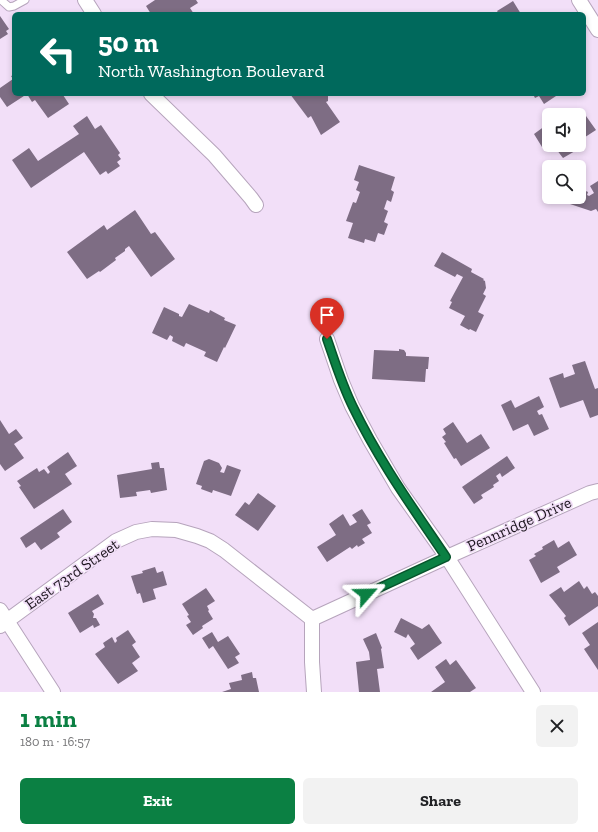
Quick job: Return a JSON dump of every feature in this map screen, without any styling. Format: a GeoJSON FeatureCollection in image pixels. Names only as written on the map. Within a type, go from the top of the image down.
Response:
{"type":"FeatureCollection","features":[{"type":"Feature","properties":{"kind":"street"},"geometry":{"type":"LineString","coordinates":[[85,0],[93,12]]}},
{"type":"Feature","properties":{"kind":"street"},"geometry":{"type":"LineString","coordinates":[[579,0],[598,30]]}},
{"type":"Feature","properties":{"kind":"street"},"geometry":{"type":"LineString","coordinates":[[153,96],[214,155],[256,205]]}},
{"type":"Feature","properties":{"kind":"street"},"geometry":{"type":"LineString","coordinates":[[327,339],[341,380],[352,406],[398,488],[446,557],[533,692]]}},
{"type":"Feature","properties":{"kind":"street","name":"Pennridge Drive"},"geometry":{"type":"LineString","coordinates":[[312,619],[446,557],[590,493],[598,491]]}},
{"type":"Feature","properties":{"kind":"street","name":"East 73rd Street"},"geometry":{"type":"LineString","coordinates":[[2,619],[116,541],[136,532],[160,529],[183,532],[197,536],[217,545],[312,619]]}},
{"type":"Feature","properties":{"kind":"street"},"geometry":{"type":"LineString","coordinates":[[2,619],[52,692]]}},
{"type":"Feature","properties":{"kind":"street"},"geometry":{"type":"LineString","coordinates":[[312,619],[312,677],[314,692]]}},
{"type":"Feature","properties":{"kind":"lane"},"geometry":{"type":"LineString","coordinates":[[1,0],[9,7],[25,0]]}},
{"type":"Feature","properties":{"kind":"building"},"geometry":{"type":"Polygon","coordinates":[[[155,0],[196,0],[198,3],[190,8],[193,12],[150,12],[146,6],[155,0]]]}},
{"type":"Feature","properties":{"kind":"building"},"geometry":{"type":"Polygon","coordinates":[[[513,1],[520,12],[498,12],[497,11],[513,1]]]}},
{"type":"Feature","properties":{"kind":"building"},"geometry":{"type":"Polygon","coordinates":[[[0,16],[9,29],[6,31],[8,34],[0,39],[0,16]]]}},
{"type":"Feature","properties":{"kind":"building"},"geometry":{"type":"Polygon","coordinates":[[[12,80],[12,96],[24,96],[7,107],[0,97],[0,88],[12,80]]]}},
{"type":"Feature","properties":{"kind":"building"},"geometry":{"type":"Polygon","coordinates":[[[28,96],[64,96],[69,104],[48,118],[35,100],[32,102],[28,96]]]}},
{"type":"Feature","properties":{"kind":"building"},"geometry":{"type":"Polygon","coordinates":[[[292,96],[328,96],[328,101],[326,102],[340,122],[321,135],[311,116],[308,118],[292,96]]]}},
{"type":"Feature","properties":{"kind":"building"},"geometry":{"type":"Polygon","coordinates":[[[539,96],[556,96],[544,104],[539,96]]]}},
{"type":"Feature","properties":{"kind":"building"},"geometry":{"type":"Polygon","coordinates":[[[87,116],[95,129],[101,125],[120,153],[118,155],[121,159],[117,162],[120,166],[108,174],[106,171],[100,175],[84,152],[31,188],[12,160],[29,148],[38,161],[79,134],[73,126],[87,116]]]}},
{"type":"Feature","properties":{"kind":"building"},"geometry":{"type":"Polygon","coordinates":[[[586,116],[596,130],[586,136],[586,116]]]}},
{"type":"Feature","properties":{"kind":"building"},"geometry":{"type":"Polygon","coordinates":[[[542,128],[542,147],[534,134],[542,128]]]}},
{"type":"Feature","properties":{"kind":"building"},"geometry":{"type":"Polygon","coordinates":[[[558,152],[573,152],[563,158],[558,152]]]}},
{"type":"Feature","properties":{"kind":"building"},"geometry":{"type":"Polygon","coordinates":[[[359,165],[395,177],[391,190],[394,192],[391,202],[387,200],[384,209],[388,211],[384,222],[388,224],[384,235],[378,233],[375,242],[365,239],[364,243],[348,238],[353,223],[346,221],[353,202],[356,203],[360,192],[356,190],[359,182],[354,180],[359,165]]]}},
{"type":"Feature","properties":{"kind":"building"},"geometry":{"type":"Polygon","coordinates":[[[598,181],[598,212],[596,209],[591,211],[570,204],[586,204],[586,191],[588,192],[587,195],[589,196],[594,193],[590,186],[598,181]]]}},
{"type":"Feature","properties":{"kind":"building"},"geometry":{"type":"Polygon","coordinates":[[[135,210],[151,234],[155,232],[175,259],[151,277],[129,246],[115,258],[116,260],[100,272],[99,271],[87,279],[67,252],[104,225],[107,230],[135,210]]]}},
{"type":"Feature","properties":{"kind":"building"},"geometry":{"type":"Polygon","coordinates":[[[442,252],[472,269],[471,272],[485,281],[486,288],[483,294],[486,296],[478,312],[484,315],[476,332],[460,325],[465,316],[449,308],[452,302],[450,301],[463,277],[457,274],[455,277],[434,266],[442,252]]]}},
{"type":"Feature","properties":{"kind":"building"},"geometry":{"type":"Polygon","coordinates":[[[189,304],[209,313],[210,310],[225,318],[224,320],[236,325],[217,362],[204,356],[206,352],[186,343],[184,347],[172,341],[173,337],[170,335],[167,340],[152,333],[164,307],[182,317],[189,304]]]}},
{"type":"Feature","properties":{"kind":"building"},"geometry":{"type":"Polygon","coordinates":[[[399,349],[404,350],[406,356],[429,357],[425,382],[372,379],[374,350],[399,351],[399,349]]]}},
{"type":"Feature","properties":{"kind":"building"},"geometry":{"type":"Polygon","coordinates":[[[585,361],[595,389],[598,388],[598,415],[590,418],[583,400],[560,408],[549,378],[563,373],[564,378],[575,374],[572,365],[585,361]]]}},
{"type":"Feature","properties":{"kind":"building"},"geometry":{"type":"Polygon","coordinates":[[[539,396],[544,407],[537,411],[539,415],[542,414],[549,429],[534,436],[528,424],[513,431],[501,405],[511,400],[515,408],[539,396]]]}},
{"type":"Feature","properties":{"kind":"building"},"geometry":{"type":"Polygon","coordinates":[[[0,420],[9,434],[16,429],[23,438],[14,444],[24,458],[5,471],[0,464],[0,420]]]}},
{"type":"Feature","properties":{"kind":"building"},"geometry":{"type":"Polygon","coordinates":[[[453,422],[467,443],[481,434],[490,448],[461,466],[456,458],[454,459],[442,437],[446,434],[443,429],[453,422]]]}},
{"type":"Feature","properties":{"kind":"building"},"geometry":{"type":"Polygon","coordinates":[[[68,452],[77,466],[65,474],[72,484],[34,509],[19,487],[21,486],[17,481],[37,468],[39,472],[44,469],[48,474],[50,472],[47,467],[68,452]]]}},
{"type":"Feature","properties":{"kind":"building"},"geometry":{"type":"Polygon","coordinates":[[[507,456],[515,468],[502,477],[500,473],[496,476],[499,481],[493,485],[494,487],[481,495],[483,498],[474,504],[462,487],[507,456]]]}},
{"type":"Feature","properties":{"kind":"building"},"geometry":{"type":"Polygon","coordinates":[[[209,459],[219,463],[222,468],[220,472],[224,473],[227,465],[241,470],[231,496],[213,490],[212,493],[201,489],[202,486],[196,484],[204,461],[209,459]]]}},
{"type":"Feature","properties":{"kind":"building"},"geometry":{"type":"Polygon","coordinates":[[[159,462],[160,468],[164,468],[167,490],[151,493],[150,490],[136,492],[137,496],[120,498],[117,475],[152,469],[151,463],[159,462]]]}},
{"type":"Feature","properties":{"kind":"building"},"geometry":{"type":"Polygon","coordinates":[[[258,493],[276,506],[258,531],[235,515],[245,502],[249,505],[258,493]]]}},
{"type":"Feature","properties":{"kind":"building"},"geometry":{"type":"Polygon","coordinates":[[[63,509],[72,522],[57,533],[60,537],[41,550],[35,542],[26,548],[20,538],[63,509]]]}},
{"type":"Feature","properties":{"kind":"building"},"geometry":{"type":"Polygon","coordinates":[[[362,509],[371,523],[367,525],[372,533],[362,539],[365,543],[358,547],[357,545],[352,549],[350,547],[327,562],[317,547],[336,535],[329,524],[343,514],[350,526],[357,522],[352,515],[362,509]]]}},
{"type":"Feature","properties":{"kind":"building"},"geometry":{"type":"Polygon","coordinates":[[[554,540],[558,548],[569,541],[577,555],[557,567],[560,572],[541,583],[529,560],[536,556],[534,554],[543,549],[542,547],[554,540]]]}},
{"type":"Feature","properties":{"kind":"building"},"geometry":{"type":"Polygon","coordinates":[[[155,567],[157,573],[163,571],[167,585],[153,589],[156,599],[143,603],[140,593],[137,594],[131,576],[143,573],[142,571],[155,567]]]}},
{"type":"Feature","properties":{"kind":"building"},"geometry":{"type":"Polygon","coordinates":[[[579,581],[584,589],[587,586],[592,594],[595,592],[598,596],[598,606],[569,626],[564,618],[566,616],[549,595],[561,587],[564,592],[579,581]]]}},
{"type":"Feature","properties":{"kind":"building"},"geometry":{"type":"Polygon","coordinates":[[[206,588],[215,601],[207,606],[213,619],[202,626],[203,628],[193,635],[186,625],[191,622],[187,616],[189,615],[182,604],[206,588]]]}},
{"type":"Feature","properties":{"kind":"building"},"geometry":{"type":"Polygon","coordinates":[[[98,594],[104,604],[92,611],[94,614],[93,618],[96,618],[100,625],[94,628],[93,625],[80,633],[68,613],[98,594]]]}},
{"type":"Feature","properties":{"kind":"building"},"geometry":{"type":"Polygon","coordinates":[[[401,618],[422,629],[429,624],[442,643],[418,660],[410,648],[415,644],[408,634],[406,638],[394,632],[401,618]]]}},
{"type":"Feature","properties":{"kind":"building"},"geometry":{"type":"Polygon","coordinates":[[[598,622],[598,670],[584,649],[590,645],[582,633],[598,622]]]}},
{"type":"Feature","properties":{"kind":"building"},"geometry":{"type":"Polygon","coordinates":[[[128,630],[136,642],[132,645],[140,657],[132,663],[138,671],[118,684],[95,654],[105,647],[103,643],[112,637],[115,643],[117,641],[116,638],[128,630]]]}},
{"type":"Feature","properties":{"kind":"building"},"geometry":{"type":"Polygon","coordinates":[[[212,632],[218,642],[228,636],[240,654],[235,657],[239,663],[228,669],[213,646],[209,649],[202,638],[212,632]]]}},
{"type":"Feature","properties":{"kind":"building"},"geometry":{"type":"Polygon","coordinates":[[[376,633],[382,648],[384,668],[377,669],[380,692],[359,692],[356,662],[370,660],[369,652],[363,639],[376,633]]]}},
{"type":"Feature","properties":{"kind":"building"},"geometry":{"type":"Polygon","coordinates":[[[446,659],[450,665],[456,660],[476,688],[470,692],[431,692],[445,682],[435,667],[446,659]]]}},
{"type":"Feature","properties":{"kind":"building"},"geometry":{"type":"Polygon","coordinates":[[[252,672],[253,678],[256,678],[259,692],[222,692],[231,689],[229,683],[242,680],[241,675],[252,672]]]}},
{"type":"Feature","properties":{"kind":"route"},"geometry":{"type":"LineString","coordinates":[[327,339],[341,380],[352,406],[370,440],[398,488],[446,557],[366,594]]}}]}
